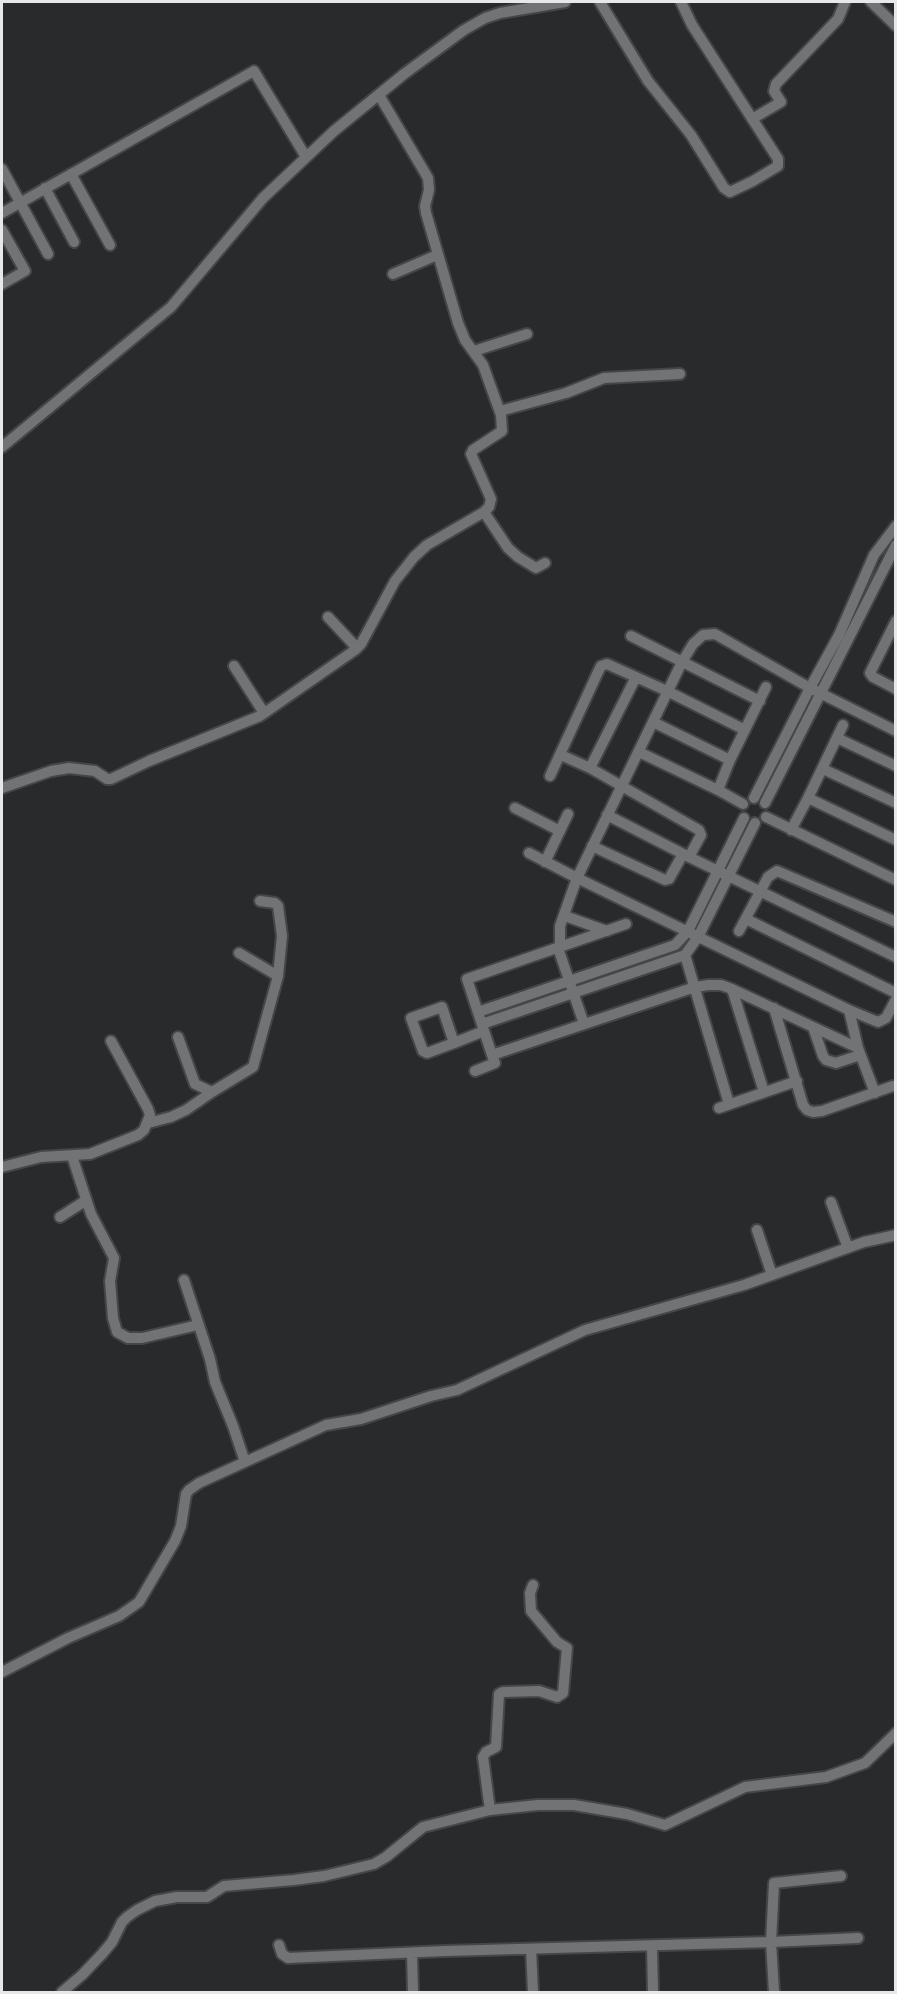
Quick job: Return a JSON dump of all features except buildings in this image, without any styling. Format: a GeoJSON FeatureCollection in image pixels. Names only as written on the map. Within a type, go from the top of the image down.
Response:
{"type":"FeatureCollection","features":[{"type":"Feature","properties":{"kind":"street"},"geometry":{"type":"LineString","coordinates":[[2,447],[171,307],[246,216],[278,183],[379,95],[438,48],[478,22],[500,13],[566,2]]}},
{"type":"Feature","properties":{"kind":"street"},"geometry":{"type":"LineString","coordinates":[[600,2],[648,81],[690,135],[728,191],[753,181],[778,166],[779,163],[692,25],[681,2]]}},
{"type":"Feature","properties":{"kind":"street"},"geometry":{"type":"LineString","coordinates":[[752,119],[781,102],[774,91],[776,84],[838,19],[845,2]]}},
{"type":"Feature","properties":{"kind":"street"},"geometry":{"type":"LineString","coordinates":[[871,2],[896,27]]}},
{"type":"Feature","properties":{"kind":"street"},"geometry":{"type":"LineString","coordinates":[[2,213],[254,71],[306,157]]}},
{"type":"Feature","properties":{"kind":"street"},"geometry":{"type":"LineString","coordinates":[[2,788],[51,771],[69,768],[95,771],[111,779],[264,713],[357,648],[395,581],[414,557],[428,545],[489,507],[491,499],[471,454],[473,450],[502,431],[504,428],[500,411],[483,365],[465,340],[458,323],[426,213],[428,178],[379,95]]}},
{"type":"Feature","properties":{"kind":"street"},"geometry":{"type":"LineString","coordinates":[[2,170],[48,254]]}},
{"type":"Feature","properties":{"kind":"street"},"geometry":{"type":"LineString","coordinates":[[71,174],[110,245]]}},
{"type":"Feature","properties":{"kind":"street"},"geometry":{"type":"LineString","coordinates":[[45,188],[74,242]]}},
{"type":"Feature","properties":{"kind":"street"},"geometry":{"type":"LineString","coordinates":[[2,230],[25,272],[2,284]]}},
{"type":"Feature","properties":{"kind":"street"},"geometry":{"type":"LineString","coordinates":[[393,274],[437,255]]}},
{"type":"Feature","properties":{"kind":"street"},"geometry":{"type":"LineString","coordinates":[[474,351],[527,334]]}},
{"type":"Feature","properties":{"kind":"street"},"geometry":{"type":"LineString","coordinates":[[500,411],[566,393],[604,378],[680,374]]}},
{"type":"Feature","properties":{"kind":"street"},"geometry":{"type":"LineString","coordinates":[[484,512],[508,548],[518,558],[536,568],[545,563]]}},
{"type":"Feature","properties":{"kind":"street"},"geometry":{"type":"LineString","coordinates":[[765,803],[874,555],[896,526]]}},
{"type":"Feature","properties":{"kind":"street"},"geometry":{"type":"LineString","coordinates":[[754,798],[891,562],[896,545]]}},
{"type":"Feature","properties":{"kind":"street"},"geometry":{"type":"LineString","coordinates":[[874,555],[891,562]]}},
{"type":"Feature","properties":{"kind":"street"},"geometry":{"type":"LineString","coordinates":[[328,617],[357,648]]}},
{"type":"Feature","properties":{"kind":"street"},"geometry":{"type":"LineString","coordinates":[[896,621],[870,673],[873,677],[896,689]]}},
{"type":"Feature","properties":{"kind":"street"},"geometry":{"type":"LineString","coordinates":[[584,1024],[558,948],[560,947],[560,926],[577,878],[592,846],[681,662],[698,638],[715,634],[815,690],[896,731]]}},
{"type":"Feature","properties":{"kind":"street"},"geometry":{"type":"LineString","coordinates":[[631,636],[760,700]]}},
{"type":"Feature","properties":{"kind":"street"},"geometry":{"type":"LineString","coordinates":[[550,776],[601,666],[607,664],[667,690],[745,730]]}},
{"type":"Feature","properties":{"kind":"street"},"geometry":{"type":"LineString","coordinates":[[234,666],[264,713]]}},
{"type":"Feature","properties":{"kind":"street"},"geometry":{"type":"LineString","coordinates":[[590,768],[636,677]]}},
{"type":"Feature","properties":{"kind":"street"},"geometry":{"type":"LineString","coordinates":[[718,790],[766,687]]}},
{"type":"Feature","properties":{"kind":"street"},"geometry":{"type":"LineString","coordinates":[[653,722],[730,760]]}},
{"type":"Feature","properties":{"kind":"street"},"geometry":{"type":"LineString","coordinates":[[791,830],[843,726]]}},
{"type":"Feature","properties":{"kind":"street"},"geometry":{"type":"LineString","coordinates":[[837,738],[896,766]]}},
{"type":"Feature","properties":{"kind":"street"},"geometry":{"type":"LineString","coordinates":[[639,752],[743,804]]}},
{"type":"Feature","properties":{"kind":"street"},"geometry":{"type":"LineString","coordinates":[[561,755],[622,786],[699,830],[701,835],[668,880],[592,846]]}},
{"type":"Feature","properties":{"kind":"street"},"geometry":{"type":"LineString","coordinates":[[822,769],[896,804]]}},
{"type":"Feature","properties":{"kind":"street"},"geometry":{"type":"LineString","coordinates":[[744,818],[759,823],[766,817],[765,803],[754,798],[743,804],[744,818],[717,870],[685,955],[724,1106],[797,1081]]}},
{"type":"Feature","properties":{"kind":"street"},"geometry":{"type":"LineString","coordinates":[[808,798],[896,840]]}},
{"type":"Feature","properties":{"kind":"street"},"geometry":{"type":"LineString","coordinates":[[515,807],[560,831]]}},
{"type":"Feature","properties":{"kind":"street"},"geometry":{"type":"LineString","coordinates":[[546,861],[568,814]]}},
{"type":"Feature","properties":{"kind":"street"},"geometry":{"type":"LineString","coordinates":[[607,815],[686,856],[896,957]]}},
{"type":"Feature","properties":{"kind":"street"},"geometry":{"type":"LineString","coordinates":[[766,817],[896,880]]}},
{"type":"Feature","properties":{"kind":"street"},"geometry":{"type":"LineString","coordinates":[[478,1012],[675,945],[693,934],[754,823]]}},
{"type":"Feature","properties":{"kind":"street"},"geometry":{"type":"LineString","coordinates":[[529,853],[849,1010],[878,1022],[886,1018],[896,999]]}},
{"type":"Feature","properties":{"kind":"street"},"geometry":{"type":"LineString","coordinates":[[739,931],[773,873],[777,871],[784,872],[896,922]]}},
{"type":"Feature","properties":{"kind":"street"},"geometry":{"type":"LineString","coordinates":[[148,1124],[186,1110],[253,1067],[278,975],[282,936],[279,908],[275,903],[260,901]]}},
{"type":"Feature","properties":{"kind":"street"},"geometry":{"type":"LineString","coordinates":[[564,916],[607,931]]}},
{"type":"Feature","properties":{"kind":"street"},"geometry":{"type":"LineString","coordinates":[[746,919],[896,993]]}},
{"type":"Feature","properties":{"kind":"street"},"geometry":{"type":"LineString","coordinates":[[475,1071],[495,1063],[467,979],[626,924]]}},
{"type":"Feature","properties":{"kind":"street"},"geometry":{"type":"LineString","coordinates":[[239,953],[278,975]]}},
{"type":"Feature","properties":{"kind":"street"},"geometry":{"type":"LineString","coordinates":[[454,1043],[442,1007],[411,1018],[423,1051],[427,1053],[454,1043],[483,1028],[574,993],[685,955]]}},
{"type":"Feature","properties":{"kind":"street"},"geometry":{"type":"LineString","coordinates":[[492,1055],[695,987],[721,985],[774,1008],[859,1052]]}},
{"type":"Feature","properties":{"kind":"street"},"geometry":{"type":"LineString","coordinates":[[732,988],[764,1092]]}},
{"type":"Feature","properties":{"kind":"street"},"geometry":{"type":"LineString","coordinates":[[774,1008],[803,1105],[807,1110],[813,1112],[875,1094],[893,1086]]}},
{"type":"Feature","properties":{"kind":"street"},"geometry":{"type":"LineString","coordinates":[[849,1010],[859,1052],[875,1094]]}},
{"type":"Feature","properties":{"kind":"street"},"geometry":{"type":"LineString","coordinates":[[813,1027],[826,1060],[836,1063],[859,1052]]}},
{"type":"Feature","properties":{"kind":"street"},"geometry":{"type":"LineString","coordinates":[[178,1037],[195,1084],[212,1092]]}},
{"type":"Feature","properties":{"kind":"street"},"geometry":{"type":"LineString","coordinates":[[2,1167],[41,1157],[90,1154],[138,1135],[148,1124],[150,1115],[148,1108],[111,1041]]}},
{"type":"Feature","properties":{"kind":"street"},"geometry":{"type":"LineString","coordinates":[[72,1155],[86,1201],[98,1230],[114,1258],[110,1281],[117,1332],[128,1338],[142,1338],[198,1325]]}},
{"type":"Feature","properties":{"kind":"street"},"geometry":{"type":"LineString","coordinates":[[60,1217],[86,1201]]}},
{"type":"Feature","properties":{"kind":"street"},"geometry":{"type":"LineString","coordinates":[[831,1202],[848,1248]]}},
{"type":"Feature","properties":{"kind":"street"},"geometry":{"type":"LineString","coordinates":[[757,1230],[772,1275]]}},
{"type":"Feature","properties":{"kind":"street"},"geometry":{"type":"LineString","coordinates":[[2,1672],[68,1638],[119,1616],[139,1602],[175,1541],[181,1526],[189,1490],[199,1483],[326,1425],[361,1419],[431,1395],[457,1390],[559,1341],[603,1323],[699,1298],[848,1248],[896,1235]]}},
{"type":"Feature","properties":{"kind":"street"},"geometry":{"type":"LineString","coordinates":[[184,1280],[215,1382],[245,1462]]}},
{"type":"Feature","properties":{"kind":"street"},"geometry":{"type":"LineString","coordinates":[[490,1810],[483,1757],[486,1752],[496,1747],[499,1694],[539,1691],[556,1697],[563,1693],[567,1648],[558,1644],[531,1611],[530,1593],[533,1585]]}},
{"type":"Feature","properties":{"kind":"street"},"geometry":{"type":"LineString","coordinates":[[62,1992],[102,1954],[127,1917],[155,1901],[177,1897],[207,1897],[224,1886],[314,1877],[374,1864],[423,1827],[490,1810],[574,1805],[627,1814],[664,1825],[745,1787],[826,1777],[865,1763],[896,1733]]}},
{"type":"Feature","properties":{"kind":"street"},"geometry":{"type":"LineString","coordinates":[[774,1992],[771,1942],[772,1885],[841,1876]]}},
{"type":"Feature","properties":{"kind":"street"},"geometry":{"type":"LineString","coordinates":[[279,1945],[282,1954],[288,1958],[858,1938]]}},
{"type":"Feature","properties":{"kind":"street"},"geometry":{"type":"LineString","coordinates":[[652,1947],[653,1992]]}},
{"type":"Feature","properties":{"kind":"street"},"geometry":{"type":"LineString","coordinates":[[531,1949],[533,1992]]}},
{"type":"Feature","properties":{"kind":"street"},"geometry":{"type":"LineString","coordinates":[[412,1953],[413,1992]]}}]}
